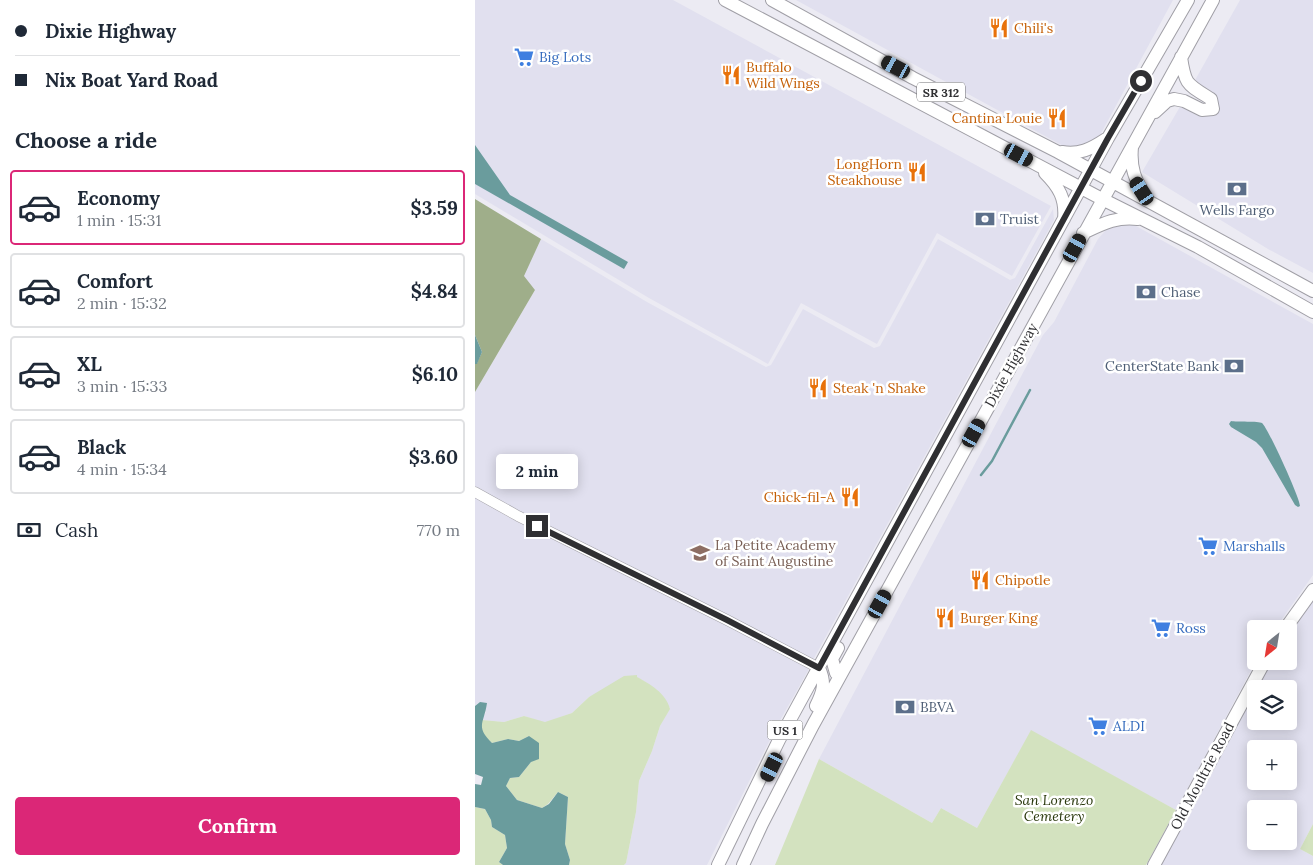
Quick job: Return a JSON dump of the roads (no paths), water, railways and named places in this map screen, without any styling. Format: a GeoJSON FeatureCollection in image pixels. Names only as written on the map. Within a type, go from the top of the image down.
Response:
{"type":"FeatureCollection","features":[{"type":"Feature","properties":{"kind":"main road","name":"SR 312"},"geometry":{"type":"LineString","coordinates":[[725,0],[1102,199],[1206,251],[1313,312]]}},
{"type":"Feature","properties":{"kind":"main road","name":"SR 312"},"geometry":{"type":"LineString","coordinates":[[772,0],[913,78],[1148,200],[1313,291]]}},
{"type":"Feature","properties":{"kind":"main road","name":"Dixie Highway"},"geometry":{"type":"LineString","coordinates":[[718,865],[760,777],[791,718],[1108,138],[1188,0]]}},
{"type":"Feature","properties":{"kind":"main road","name":"Dixie Highway"},"geometry":{"type":"LineString","coordinates":[[743,865],[813,725],[1213,0]]}},
{"type":"Feature","properties":{"kind":"main road"},"geometry":{"type":"LineString","coordinates":[[1150,116],[1167,101],[1174,99],[1184,100],[1202,110],[1213,109],[1211,99],[1192,88],[1187,82],[1184,76],[1181,57]]}},
{"type":"Feature","properties":{"kind":"main road"},"geometry":{"type":"LineString","coordinates":[[856,70],[877,74],[902,85],[911,82],[913,78]]}},
{"type":"Feature","properties":{"kind":"main road"},"geometry":{"type":"LineString","coordinates":[[1058,152],[1079,153],[1092,148],[1108,138]]}},
{"type":"Feature","properties":{"kind":"main road"},"geometry":{"type":"LineString","coordinates":[[1133,143],[1132,170],[1148,200]]}},
{"type":"Feature","properties":{"kind":"main road"},"geometry":{"type":"LineString","coordinates":[[1037,164],[1060,189],[1064,200],[1063,222]]}},
{"type":"Feature","properties":{"kind":"main road"},"geometry":{"type":"LineString","coordinates":[[1083,233],[1114,220],[1125,218],[1146,221]]}},
{"type":"Feature","properties":{"kind":"main road"},"geometry":{"type":"LineString","coordinates":[[1289,297],[1297,282]]}},
{"type":"Feature","properties":{"kind":"main road"},"geometry":{"type":"LineString","coordinates":[[836,673],[832,659],[901,531],[901,516]]}},
{"type":"Feature","properties":{"kind":"main road"},"geometry":{"type":"LineString","coordinates":[[1291,620],[1313,590]]}},
{"type":"Feature","properties":{"kind":"main road"},"geometry":{"type":"LineString","coordinates":[[819,668],[828,673],[836,673],[850,658]]}},
{"type":"Feature","properties":{"kind":"main road"},"geometry":{"type":"LineString","coordinates":[[775,798],[783,771],[821,694],[823,682],[819,668]]}},
{"type":"Feature","properties":{"kind":"main road","name":"Old Moultrie Road"},"geometry":{"type":"LineString","coordinates":[[1154,865],[1260,670]]}},
{"type":"Feature","properties":{"kind":"main road"},"geometry":{"type":"LineString","coordinates":[[725,865],[791,730],[791,718]]}},
{"type":"Feature","properties":{"kind":"street"},"geometry":{"type":"LineString","coordinates":[[475,492],[518,516],[819,668]]}},
{"type":"Feature","properties":{"kind":"water"},"geometry":{"type":"Polygon","coordinates":[[[475,145],[510,195],[628,262],[624,269],[475,184],[475,145]]]}},
{"type":"Feature","properties":{"kind":"water"},"geometry":{"type":"Polygon","coordinates":[[[475,335],[482,352],[477,364],[475,364],[475,335]]]}},
{"type":"Feature","properties":{"kind":"water"},"geometry":{"type":"Polygon","coordinates":[[[1231,421],[1262,423],[1283,463],[1300,506],[1295,505],[1262,448],[1256,442],[1231,427],[1229,424],[1231,421]]]}},
{"type":"Feature","properties":{"kind":"water"},"geometry":{"type":"Polygon","coordinates":[[[480,702],[487,703],[482,728],[492,743],[508,739],[519,741],[529,736],[539,743],[539,759],[531,762],[519,777],[510,778],[506,786],[517,800],[542,808],[549,804],[558,792],[568,797],[565,844],[570,860],[569,865],[503,865],[499,862],[507,848],[505,835],[492,827],[491,820],[485,809],[475,807],[475,784],[481,785],[483,777],[475,774],[475,706],[480,702]]]}},
{"type":"Feature","properties":{"kind":"waterway"},"geometry":{"type":"LineString","coordinates":[[981,475],[992,461],[1030,390]]}},
{"type":"Feature","properties":{"kind":"place","name":"Chili's"},"geometry":{"type":"Point","coordinates":[999,28]}},
{"type":"Feature","properties":{"kind":"place","name":"Big Lots"},"geometry":{"type":"Point","coordinates":[524,57]}},
{"type":"Feature","properties":{"kind":"place","name":"Buffalo Wild Wings"},"geometry":{"type":"Point","coordinates":[731,75]}},
{"type":"Feature","properties":{"kind":"place","name":"Cantina Louie"},"geometry":{"type":"Point","coordinates":[1057,118]}},
{"type":"Feature","properties":{"kind":"place","name":"LongHorn Steakhouse"},"geometry":{"type":"Point","coordinates":[917,172]}},
{"type":"Feature","properties":{"kind":"place","name":"Wells Fargo"},"geometry":{"type":"Point","coordinates":[1237,189]}},
{"type":"Feature","properties":{"kind":"place","name":"Truist"},"geometry":{"type":"Point","coordinates":[985,219]}},
{"type":"Feature","properties":{"kind":"place","name":"Chase"},"geometry":{"type":"Point","coordinates":[1146,292]}},
{"type":"Feature","properties":{"kind":"place","name":"CenterState Bank"},"geometry":{"type":"Point","coordinates":[1234,366]}},
{"type":"Feature","properties":{"kind":"place","name":"Steak 'n Shake"},"geometry":{"type":"Point","coordinates":[818,388]}},
{"type":"Feature","properties":{"kind":"place","name":"Chick-fil-A"},"geometry":{"type":"Point","coordinates":[850,497]}},
{"type":"Feature","properties":{"kind":"place","name":"Marshalls"},"geometry":{"type":"Point","coordinates":[1208,546]}},
{"type":"Feature","properties":{"kind":"place","name":"La Petite Academy of Saint Augustine"},"geometry":{"type":"Point","coordinates":[700,553]}},
{"type":"Feature","properties":{"kind":"place","name":"Chipotle"},"geometry":{"type":"Point","coordinates":[980,580]}},
{"type":"Feature","properties":{"kind":"place","name":"Burger King"},"geometry":{"type":"Point","coordinates":[945,618]}},
{"type":"Feature","properties":{"kind":"place","name":"Ross"},"geometry":{"type":"Point","coordinates":[1161,628]}},
{"type":"Feature","properties":{"kind":"place","name":"BBVA"},"geometry":{"type":"Point","coordinates":[905,707]}},
{"type":"Feature","properties":{"kind":"place","name":"ALDI"},"geometry":{"type":"Point","coordinates":[1098,726]}},
{"type":"Feature","properties":{"kind":"park label","name":"San Lorenzo Cemetery"},"geometry":{"type":"Point","coordinates":[1054,808]}}]}
